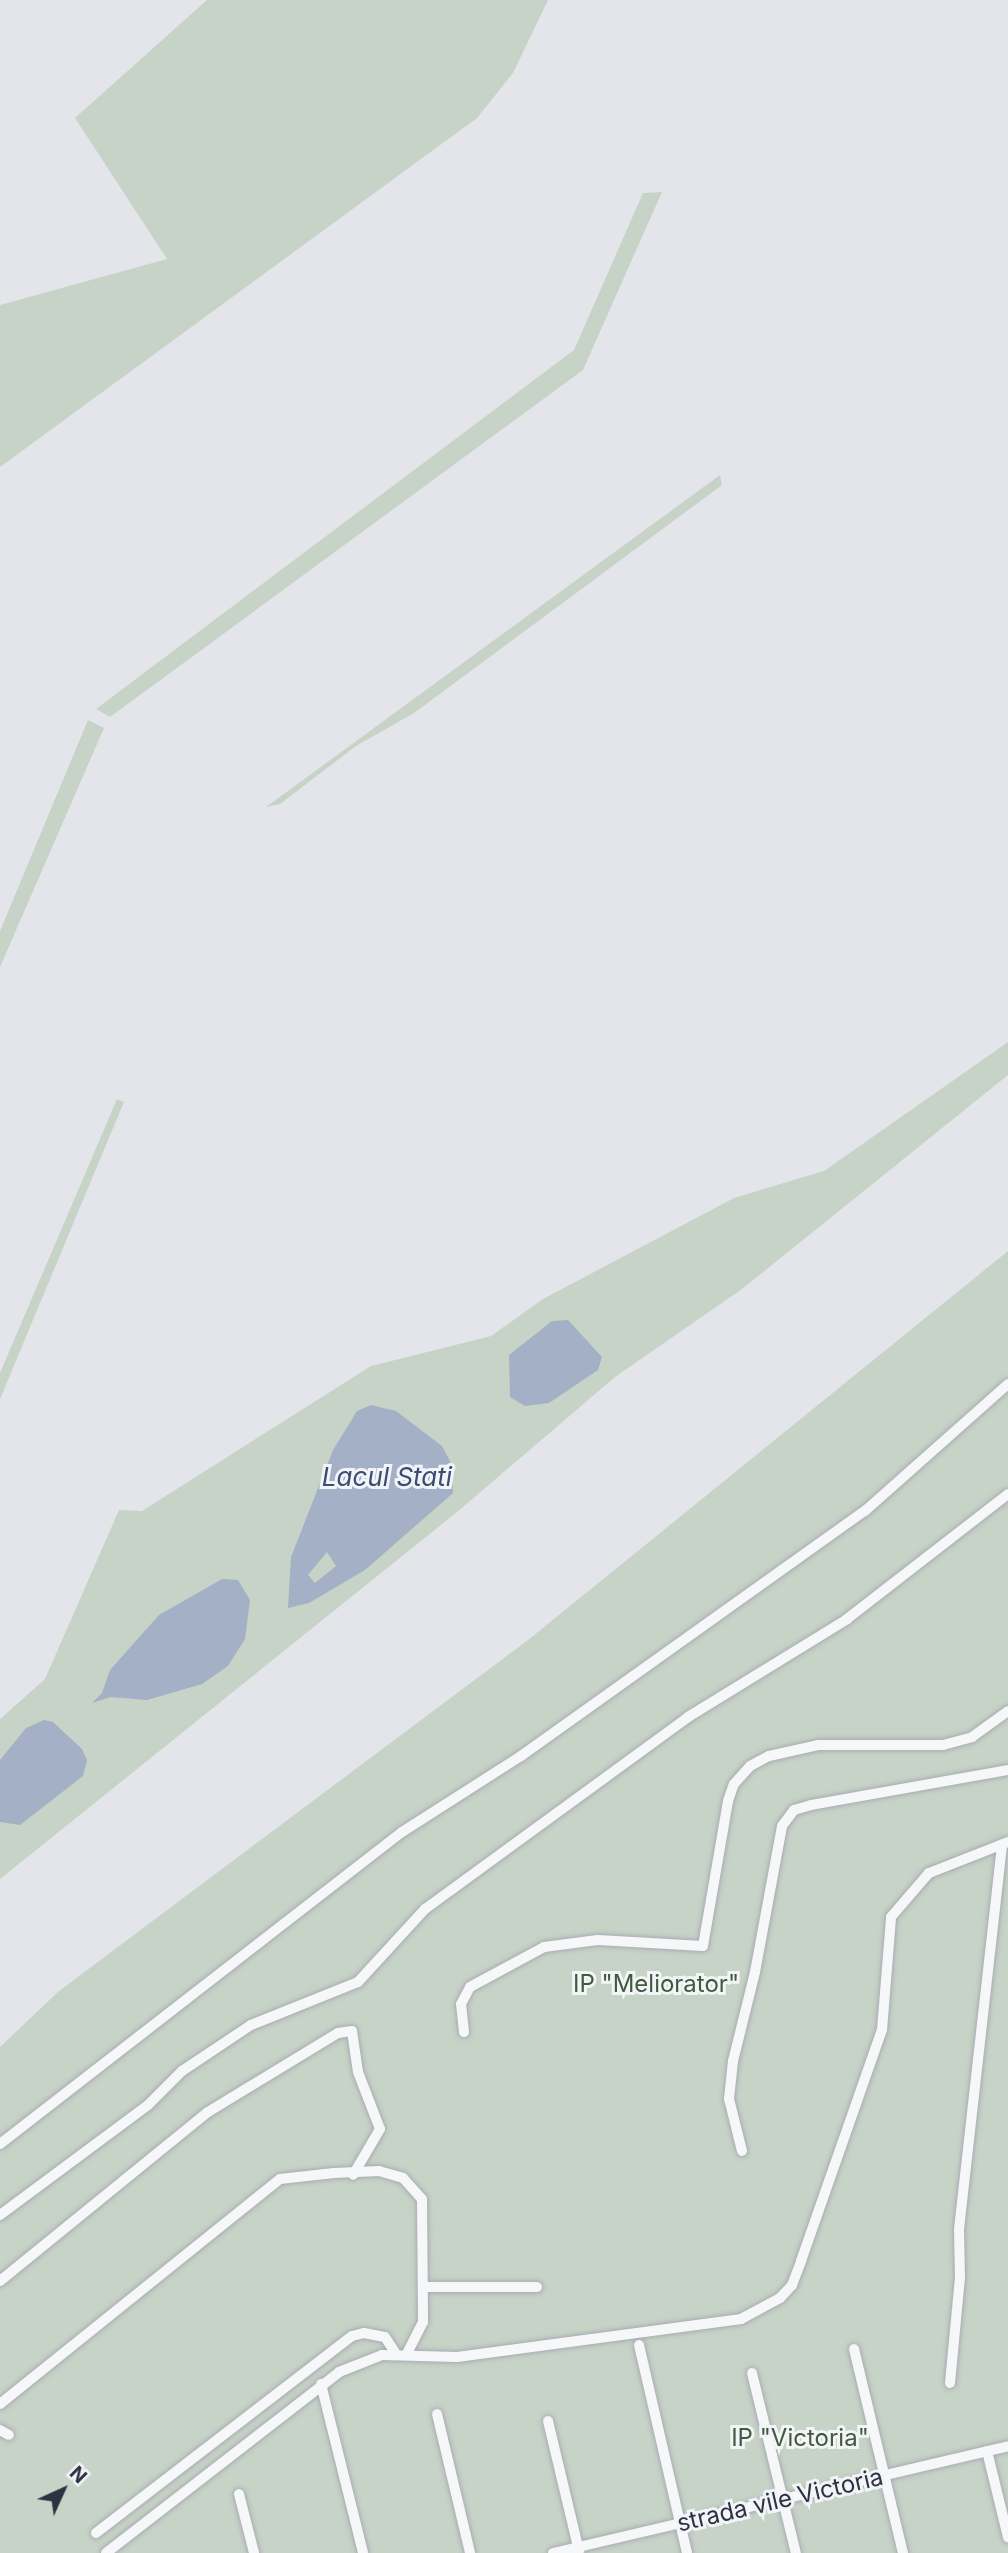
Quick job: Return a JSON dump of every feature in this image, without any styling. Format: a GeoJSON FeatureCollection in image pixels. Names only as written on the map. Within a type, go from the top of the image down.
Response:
{"type":"FeatureCollection","features":[{"type":"Feature","properties":{"kind":"street"},"geometry":{"type":"LineString","coordinates":[[0,2144],[402,1832],[521,1756],[864,1511],[1008,1384]]}},
{"type":"Feature","properties":{"kind":"street"},"geometry":{"type":"LineString","coordinates":[[0,2215],[148,2105],[182,2071],[251,2025],[358,1982],[425,1909],[688,1717],[847,1619],[1008,1494]]}},
{"type":"Feature","properties":{"kind":"street"},"geometry":{"type":"LineString","coordinates":[[464,2032],[461,2004],[470,1987],[544,1947],[598,1940],[703,1946],[728,1801],[734,1784],[750,1766],[769,1756],[818,1745],[943,1745],[972,1737],[1008,1711]]}},
{"type":"Feature","properties":{"kind":"street"},"geometry":{"type":"LineString","coordinates":[[742,2151],[729,2099],[733,2062],[755,1972],[782,1826],[794,1810],[811,1805],[1008,1770]]}},
{"type":"Feature","properties":{"kind":"street"},"geometry":{"type":"LineString","coordinates":[[106,2553],[321,2384],[349,2367],[401,2354],[457,2357],[741,2319],[780,2298],[792,2285],[879,2039],[885,2015],[891,1917],[929,1873],[1005,1843],[959,2229],[960,2278],[950,2383]]}},
{"type":"Feature","properties":{"kind":"street"},"geometry":{"type":"LineString","coordinates":[[0,2281],[208,2112],[338,2032],[352,2031],[358,2072],[380,2129],[353,2175]]}},
{"type":"Feature","properties":{"kind":"street"},"geometry":{"type":"LineString","coordinates":[[0,2404],[281,2179],[379,2171],[403,2178],[422,2199],[423,2322],[401,2354]]}},
{"type":"Feature","properties":{"kind":"street"},"geometry":{"type":"LineString","coordinates":[[423,2287],[537,2287]]}},
{"type":"Feature","properties":{"kind":"street"},"geometry":{"type":"LineString","coordinates":[[96,2533],[352,2336],[364,2333],[386,2337],[401,2354]]}},
{"type":"Feature","properties":{"kind":"street"},"geometry":{"type":"LineString","coordinates":[[639,2345],[687,2553]]}},
{"type":"Feature","properties":{"kind":"street"},"geometry":{"type":"LineString","coordinates":[[854,2349],[903,2553]]}},
{"type":"Feature","properties":{"kind":"street"},"geometry":{"type":"LineString","coordinates":[[752,2373],[796,2553]]}},
{"type":"Feature","properties":{"kind":"street"},"geometry":{"type":"LineString","coordinates":[[321,2384],[363,2553]]}},
{"type":"Feature","properties":{"kind":"street"},"geometry":{"type":"LineString","coordinates":[[438,2414],[470,2553]]}},
{"type":"Feature","properties":{"kind":"street"},"geometry":{"type":"LineString","coordinates":[[548,2421],[579,2550]]}},
{"type":"Feature","properties":{"kind":"street","name":"strada vile Victoria"},"geometry":{"type":"LineString","coordinates":[[553,2553],[579,2550],[1008,2446]]}},
{"type":"Feature","properties":{"kind":"street"},"geometry":{"type":"LineString","coordinates":[[987,2451],[1008,2536]]}},
{"type":"Feature","properties":{"kind":"street"},"geometry":{"type":"LineString","coordinates":[[239,2494],[254,2553]]}},
{"type":"Feature","properties":{"kind":"green space"},"geometry":{"type":"Polygon","coordinates":[[[207,0],[548,0],[513,73],[477,118],[0,467],[0,305],[167,259],[75,118],[207,0]]]}},
{"type":"Feature","properties":{"kind":"green space"},"geometry":{"type":"Polygon","coordinates":[[[662,192],[583,370],[110,717],[96,709],[574,350],[643,193],[662,192]]]}},
{"type":"Feature","properties":{"kind":"green space"},"geometry":{"type":"Polygon","coordinates":[[[720,475],[722,485],[414,713],[356,746],[280,804],[266,807],[720,475]]]}},
{"type":"Feature","properties":{"kind":"green space"},"geometry":{"type":"Polygon","coordinates":[[[88,720],[104,728],[0,967],[0,931],[88,720]]]}},
{"type":"Feature","properties":{"kind":"green space"},"geometry":{"type":"Polygon","coordinates":[[[1008,1042],[1008,1075],[742,1289],[615,1377],[457,1512],[0,1879],[0,1719],[45,1679],[119,1510],[142,1511],[371,1366],[491,1336],[543,1299],[734,1198],[824,1171],[1008,1042]]]}},
{"type":"Feature","properties":{"kind":"green space"},"geometry":{"type":"Polygon","coordinates":[[[117,1099],[124,1102],[0,1399],[0,1373],[117,1099]]]}},
{"type":"Feature","properties":{"kind":"green space","name":"IP \"Meliorator\""},"geometry":{"type":"Polygon","coordinates":[[[1008,1251],[1008,2553],[0,2553],[0,2047],[59,1991],[528,1640],[1008,1251]]]}},
{"type":"Feature","properties":{"kind":"water"},"geometry":{"type":"Polygon","coordinates":[[[568,1320],[602,1357],[598,1370],[549,1403],[525,1406],[510,1397],[509,1355],[552,1321],[568,1320]]]}},
{"type":"Feature","properties":{"kind":"water","name":"Lacul Stati"},"geometry":{"type":"Polygon","coordinates":[[[371,1405],[396,1411],[442,1446],[451,1463],[453,1493],[365,1570],[309,1603],[288,1608],[291,1557],[333,1450],[357,1411],[371,1405]],[[327,1552],[308,1575],[315,1583],[336,1566],[327,1552]]]}},
{"type":"Feature","properties":{"kind":"water"},"geometry":{"type":"Polygon","coordinates":[[[222,1579],[238,1580],[250,1600],[245,1639],[228,1666],[202,1684],[147,1700],[111,1697],[92,1703],[102,1693],[110,1670],[159,1615],[222,1579]]]}},
{"type":"Feature","properties":{"kind":"water"},"geometry":{"type":"Polygon","coordinates":[[[44,1720],[53,1722],[82,1749],[87,1760],[83,1776],[20,1825],[0,1822],[0,1760],[26,1728],[44,1720]]]}},
{"type":"Feature","properties":{"kind":"park label","name":"IP \"Victoria\""},"geometry":{"type":"Point","coordinates":[800,2438]}}]}
